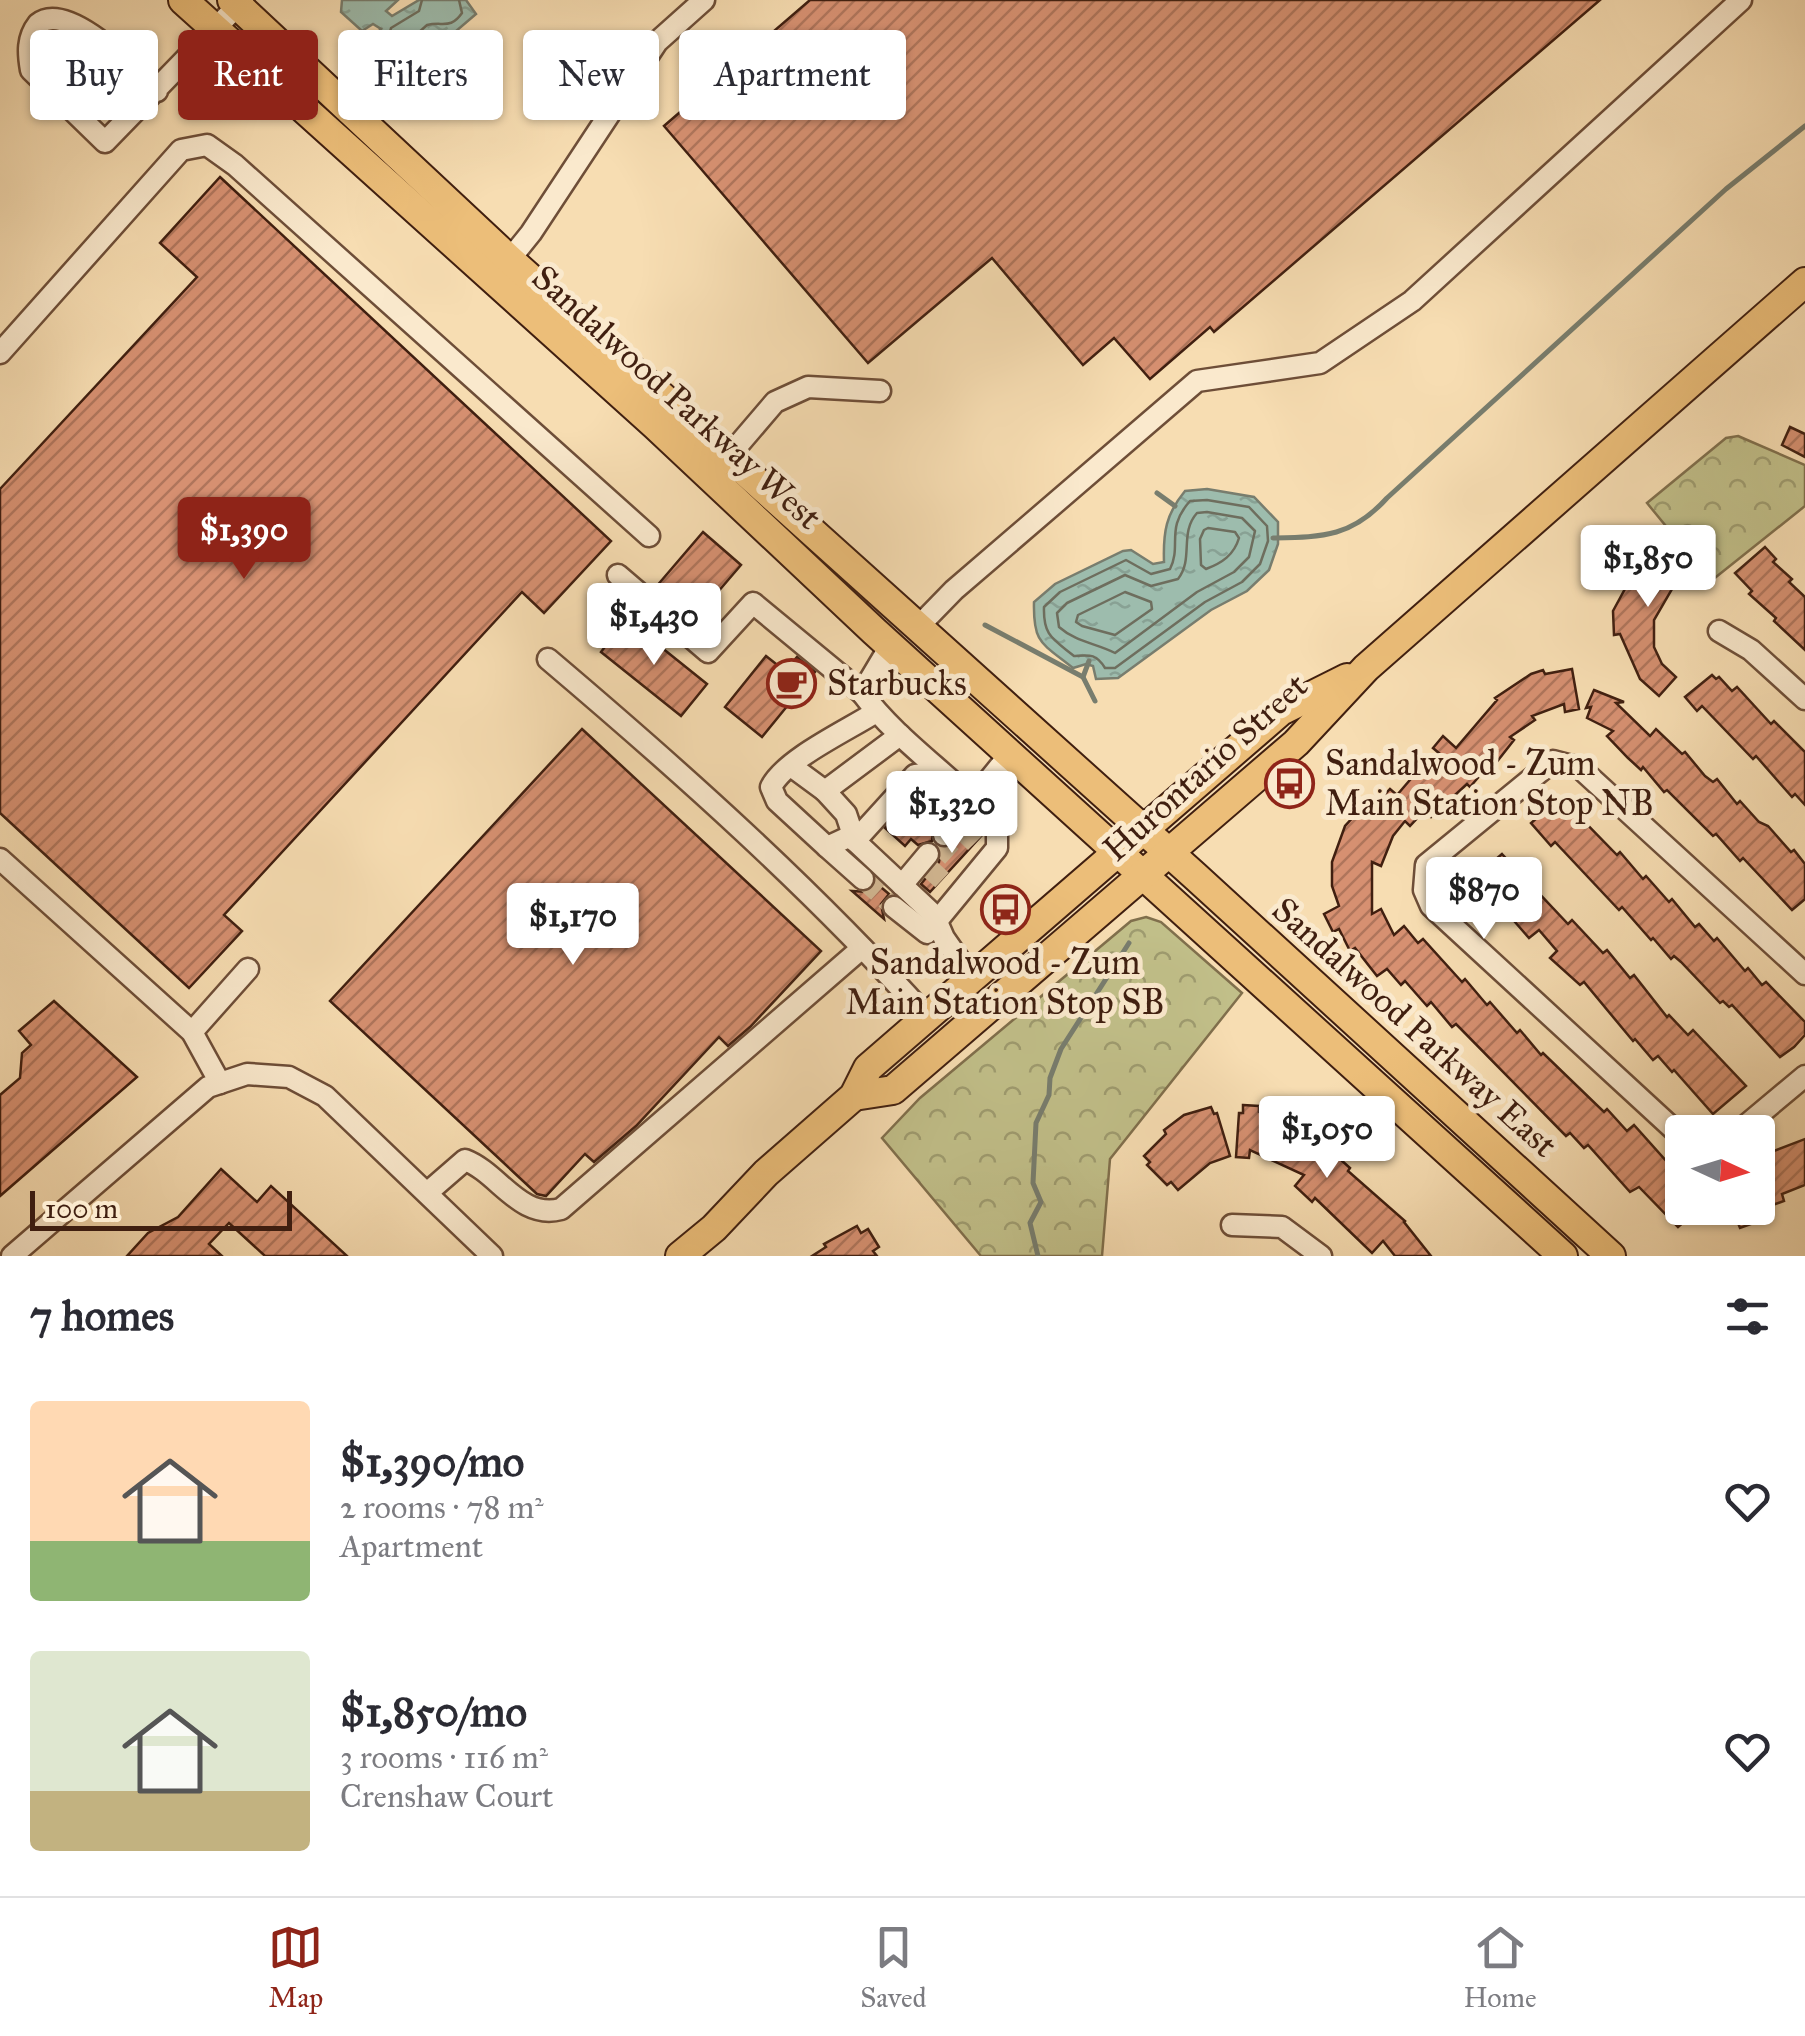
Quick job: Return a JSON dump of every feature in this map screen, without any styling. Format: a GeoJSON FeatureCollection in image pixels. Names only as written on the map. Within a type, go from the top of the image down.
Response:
{"type":"FeatureCollection","features":[{"type":"Feature","properties":{"kind":"main road","name":"Sandalwood Parkway West"},"geometry":{"type":"LineString","coordinates":[[184,0],[501,270],[720,466],[918,626],[1144,830]]}},
{"type":"Feature","properties":{"kind":"main road","name":"Sandalwood Parkway West"},"geometry":{"type":"LineString","coordinates":[[238,2],[501,270]]}},
{"type":"Feature","properties":{"kind":"main road","name":"Hurontario Street"},"geometry":{"type":"LineString","coordinates":[[854,1096],[893,1090],[1296,743],[1366,668],[1805,282]]}},
{"type":"Feature","properties":{"kind":"main road","name":"Sandalwood Parkway West"},"geometry":{"type":"LineString","coordinates":[[720,466],[890,646],[1118,852]]}},
{"type":"Feature","properties":{"kind":"main road","name":"Hurontario Street"},"geometry":{"type":"LineString","coordinates":[[680,1256],[854,1096],[868,1068],[1282,711],[1366,668]]}},
{"type":"Feature","properties":{"kind":"main road","name":"Sandalwood Parkway East"},"geometry":{"type":"LineString","coordinates":[[1144,830],[1611,1256]]}},
{"type":"Feature","properties":{"kind":"main road","name":"Sandalwood Parkway East"},"geometry":{"type":"LineString","coordinates":[[1118,852],[1563,1256]]}},
{"type":"Feature","properties":{"kind":"street"},"geometry":{"type":"LineString","coordinates":[[501,270],[531,233],[657,42],[704,0]]}},
{"type":"Feature","properties":{"kind":"street"},"geometry":{"type":"LineString","coordinates":[[918,626],[954,590],[1197,380],[1320,363],[1412,301],[1741,0]]}},
{"type":"Feature","properties":{"kind":"street"},"geometry":{"type":"LineString","coordinates":[[158,90],[238,2]]}},
{"type":"Feature","properties":{"kind":"street"},"geometry":{"type":"LineString","coordinates":[[34,30],[54,6],[91,30]]}},
{"type":"Feature","properties":{"kind":"street"},"geometry":{"type":"LineString","coordinates":[[83,120],[105,142],[127,120]]}},
{"type":"Feature","properties":{"kind":"street"},"geometry":{"type":"LineString","coordinates":[[0,354],[181,150],[207,145],[235,164],[650,536]]}},
{"type":"Feature","properties":{"kind":"street"},"geometry":{"type":"LineString","coordinates":[[720,466],[775,402],[808,387],[880,390]]}},
{"type":"Feature","properties":{"kind":"street"},"geometry":{"type":"LineString","coordinates":[[618,575],[708,652],[753,603],[862,693],[876,712],[972,798],[997,826],[996,848],[965,838]]}},
{"type":"Feature","properties":{"kind":"street"},"geometry":{"type":"LineString","coordinates":[[1719,631],[1750,650],[1805,699]]}},
{"type":"Feature","properties":{"kind":"street"},"geometry":{"type":"LineString","coordinates":[[862,693],[890,646]]}},
{"type":"Feature","properties":{"kind":"street"},"geometry":{"type":"LineString","coordinates":[[548,659],[660,754],[862,948],[927,1017]]}},
{"type":"Feature","properties":{"kind":"street"},"geometry":{"type":"LineString","coordinates":[[863,880],[772,793],[772,782],[876,712]]}},
{"type":"Feature","properties":{"kind":"street"},"geometry":{"type":"LineString","coordinates":[[825,791],[900,734]]}},
{"type":"Feature","properties":{"kind":"street"},"geometry":{"type":"LineString","coordinates":[[974,877],[965,838],[972,798],[1010,754]]}},
{"type":"Feature","properties":{"kind":"street"},"geometry":{"type":"LineString","coordinates":[[1665,1121],[1431,906],[1424,890],[1426,865],[1553,761],[1580,768],[1805,974]]}},
{"type":"Feature","properties":{"kind":"street"},"geometry":{"type":"LineString","coordinates":[[791,766],[842,808],[854,838],[929,909],[972,978]]}},
{"type":"Feature","properties":{"kind":"street"},"geometry":{"type":"LineString","coordinates":[[827,846],[854,838],[915,775],[925,774],[952,794],[972,798]]}},
{"type":"Feature","properties":{"kind":"street"},"geometry":{"type":"LineString","coordinates":[[0,859],[192,1032],[220,1083]]}},
{"type":"Feature","properties":{"kind":"street"},"geometry":{"type":"LineString","coordinates":[[958,862],[974,877]]}},
{"type":"Feature","properties":{"kind":"street"},"geometry":{"type":"LineString","coordinates":[[902,884],[930,866],[958,897]]}},
{"type":"Feature","properties":{"kind":"street"},"geometry":{"type":"LineString","coordinates":[[894,907],[927,933],[974,877]]}},
{"type":"Feature","properties":{"kind":"street"},"geometry":{"type":"LineString","coordinates":[[426,1192],[465,1160],[534,1209],[561,1209],[862,948]]}},
{"type":"Feature","properties":{"kind":"street"},"geometry":{"type":"LineString","coordinates":[[192,1032],[248,969]]}},
{"type":"Feature","properties":{"kind":"street"},"geometry":{"type":"LineString","coordinates":[[12,1256],[208,1087],[247,1074],[288,1077],[326,1096],[492,1256]]}},
{"type":"Feature","properties":{"kind":"street"},"geometry":{"type":"LineString","coordinates":[[1758,1115],[1805,1076]]}},
{"type":"Feature","properties":{"kind":"street"},"geometry":{"type":"LineString","coordinates":[[1232,1225],[1282,1228],[1320,1256]]}},
{"type":"Feature","properties":{"kind":"green space"},"geometry":{"type":"Polygon","coordinates":[[[1738,436],[1805,465],[1805,506],[1711,581],[1647,503],[1726,438],[1738,436]]]}},
{"type":"Feature","properties":{"kind":"green space"},"geometry":{"type":"Polygon","coordinates":[[[1146,917],[1161,922],[1242,993],[1110,1159],[1102,1256],[981,1256],[882,1138],[920,1098],[1131,921],[1146,917]]]}},
{"type":"Feature","properties":{"kind":"water"},"geometry":{"type":"Polygon","coordinates":[[[342,0],[398,0],[386,11],[392,16],[419,0],[466,0],[476,14],[457,30],[380,30],[373,24],[361,30],[341,12],[342,0]]]}},
{"type":"Feature","properties":{"kind":"water"},"geometry":{"type":"Polygon","coordinates":[[[1207,489],[1254,497],[1278,522],[1278,544],[1269,570],[1247,591],[1211,610],[1118,678],[1096,679],[1093,666],[1073,668],[1047,647],[1035,627],[1034,602],[1055,584],[1123,551],[1131,550],[1153,564],[1164,562],[1165,532],[1174,508],[1185,491],[1207,489]]]}},
{"type":"Feature","properties":{"kind":"building"},"geometry":{"type":"Polygon","coordinates":[[[810,0],[1600,0],[1214,332],[1210,327],[1150,379],[1114,338],[1083,365],[992,258],[868,363],[664,126],[679,113],[679,120],[906,120],[906,30],[775,30],[810,0]]]}},
{"type":"Feature","properties":{"kind":"building"},"geometry":{"type":"Polygon","coordinates":[[[220,177],[611,541],[544,613],[522,592],[224,915],[242,931],[189,988],[0,813],[0,489],[197,277],[160,243],[220,177]]]}},
{"type":"Feature","properties":{"kind":"building"},"geometry":{"type":"Polygon","coordinates":[[[1790,427],[1805,434],[1805,457],[1782,445],[1790,427]]]}},
{"type":"Feature","properties":{"kind":"building"},"geometry":{"type":"Polygon","coordinates":[[[703,532],[741,565],[693,621],[655,588],[703,532]]]}},
{"type":"Feature","properties":{"kind":"building"},"geometry":{"type":"Polygon","coordinates":[[[1672,538],[1690,558],[1654,620],[1654,647],[1662,664],[1676,677],[1659,696],[1640,679],[1620,634],[1614,635],[1613,611],[1633,574],[1625,570],[1634,554],[1639,550],[1651,557],[1672,538]]]}},
{"type":"Feature","properties":{"kind":"building"},"geometry":{"type":"Polygon","coordinates":[[[1765,547],[1776,559],[1773,562],[1792,579],[1789,582],[1805,597],[1805,650],[1749,594],[1752,591],[1735,573],[1765,547]]]}},
{"type":"Feature","properties":{"kind":"building"},"geometry":{"type":"Polygon","coordinates":[[[626,619],[707,684],[681,716],[601,652],[626,619]]]}},
{"type":"Feature","properties":{"kind":"building"},"geometry":{"type":"Polygon","coordinates":[[[766,656],[785,671],[797,657],[815,672],[762,737],[725,707],[766,656]]]}},
{"type":"Feature","properties":{"kind":"building"},"geometry":{"type":"Polygon","coordinates":[[[1572,669],[1579,709],[1565,712],[1564,704],[1532,716],[1535,720],[1510,737],[1514,740],[1492,768],[1489,765],[1470,787],[1467,784],[1431,817],[1424,811],[1410,826],[1405,821],[1393,836],[1381,866],[1372,862],[1372,914],[1381,909],[1394,935],[1404,926],[1418,943],[1423,939],[1462,982],[1465,979],[1487,1005],[1490,1002],[1517,1033],[1520,1030],[1541,1055],[1604,1112],[1607,1109],[1627,1131],[1634,1125],[1665,1160],[1665,1214],[1639,1187],[1630,1192],[1588,1145],[1584,1148],[1570,1133],[1566,1136],[1431,1002],[1427,1006],[1405,981],[1401,985],[1387,969],[1377,976],[1355,948],[1350,951],[1339,929],[1333,932],[1324,914],[1339,906],[1332,886],[1332,862],[1345,826],[1369,800],[1375,805],[1390,789],[1397,795],[1415,774],[1419,778],[1440,754],[1433,748],[1443,736],[1456,748],[1495,698],[1531,674],[1543,670],[1545,674],[1572,669]]]}},
{"type":"Feature","properties":{"kind":"building"},"geometry":{"type":"Polygon","coordinates":[[[1712,675],[1732,691],[1737,687],[1771,724],[1774,721],[1805,752],[1805,805],[1795,794],[1792,797],[1756,756],[1753,759],[1702,706],[1697,711],[1685,697],[1712,675]]]}},
{"type":"Feature","properties":{"kind":"building"},"geometry":{"type":"Polygon","coordinates":[[[1594,690],[1624,702],[1616,703],[1650,736],[1656,729],[1682,754],[1685,752],[1705,776],[1713,782],[1717,779],[1737,804],[1740,801],[1791,852],[1794,850],[1805,864],[1805,899],[1792,910],[1743,858],[1740,861],[1716,834],[1713,836],[1667,790],[1664,792],[1643,767],[1641,770],[1628,758],[1607,736],[1613,731],[1587,718],[1591,707],[1586,708],[1594,690]]]}},
{"type":"Feature","properties":{"kind":"building"},"geometry":{"type":"Polygon","coordinates":[[[582,729],[821,951],[750,1027],[728,1046],[719,1037],[636,1126],[594,1162],[585,1154],[546,1196],[537,1194],[330,1001],[582,729]]]}},
{"type":"Feature","properties":{"kind":"building"},"geometry":{"type":"Polygon","coordinates":[[[918,793],[938,810],[928,821],[934,826],[932,841],[918,845],[911,839],[905,846],[885,828],[918,793]]]}},
{"type":"Feature","properties":{"kind":"building"},"geometry":{"type":"Polygon","coordinates":[[[1554,803],[1562,813],[1570,807],[1617,855],[1620,852],[1643,879],[1646,876],[1669,902],[1672,899],[1695,927],[1699,924],[1714,941],[1717,938],[1762,985],[1766,982],[1805,1022],[1805,1035],[1794,1047],[1780,1057],[1732,1005],[1720,1003],[1681,962],[1674,956],[1671,959],[1651,940],[1622,907],[1619,910],[1555,842],[1551,846],[1531,823],[1554,803]]]}},
{"type":"Feature","properties":{"kind":"building"},"geometry":{"type":"Polygon","coordinates":[[[976,823],[982,835],[930,892],[921,884],[939,862],[940,848],[950,847],[976,823]]]}},
{"type":"Feature","properties":{"kind":"building"},"geometry":{"type":"Polygon","coordinates":[[[1502,854],[1568,924],[1572,920],[1603,953],[1607,950],[1630,978],[1634,975],[1667,1017],[1688,1035],[1693,1030],[1746,1086],[1713,1114],[1674,1070],[1658,1056],[1653,1060],[1633,1041],[1584,982],[1580,985],[1550,958],[1557,951],[1539,930],[1529,938],[1508,914],[1505,917],[1491,901],[1488,903],[1465,878],[1484,860],[1489,865],[1502,854]]]}},
{"type":"Feature","properties":{"kind":"building"},"geometry":{"type":"Polygon","coordinates":[[[876,883],[889,894],[881,904],[884,919],[852,891],[868,892],[876,883]]]}},
{"type":"Feature","properties":{"kind":"building"},"geometry":{"type":"Polygon","coordinates":[[[54,1001],[137,1077],[0,1196],[0,1095],[20,1078],[22,1053],[31,1045],[19,1031],[54,1001]]]}},
{"type":"Feature","properties":{"kind":"building"},"geometry":{"type":"Polygon","coordinates":[[[1243,1105],[1259,1106],[1259,1112],[1294,1129],[1297,1121],[1312,1127],[1310,1132],[1405,1221],[1431,1256],[1395,1256],[1383,1241],[1372,1253],[1315,1198],[1312,1202],[1295,1186],[1304,1175],[1250,1150],[1249,1158],[1236,1157],[1243,1105]]]}},
{"type":"Feature","properties":{"kind":"building"},"geometry":{"type":"Polygon","coordinates":[[[1211,1107],[1217,1113],[1230,1156],[1210,1163],[1178,1190],[1171,1182],[1167,1185],[1147,1165],[1150,1162],[1144,1156],[1166,1134],[1164,1130],[1184,1115],[1211,1107]]]}},
{"type":"Feature","properties":{"kind":"building"},"geometry":{"type":"Polygon","coordinates":[[[1805,1139],[1805,1185],[1782,1194],[1784,1201],[1775,1204],[1775,1150],[1805,1139]]]}},
{"type":"Feature","properties":{"kind":"building"},"geometry":{"type":"Polygon","coordinates":[[[221,1169],[257,1202],[271,1186],[347,1256],[265,1256],[229,1223],[209,1244],[222,1256],[127,1256],[148,1233],[178,1217],[221,1169]]]}},
{"type":"Feature","properties":{"kind":"building"},"geometry":{"type":"Polygon","coordinates":[[[857,1226],[861,1233],[868,1229],[879,1247],[873,1251],[877,1256],[812,1256],[826,1247],[824,1244],[857,1226]]]}},
{"type":"Feature","properties":{"kind":"waterway"},"geometry":{"type":"LineString","coordinates":[[1273,538],[1336,532],[1374,511],[1726,189],[1805,126]]}},
{"type":"Feature","properties":{"kind":"waterway"},"geometry":{"type":"LineString","coordinates":[[1157,493],[1175,506]]}},
{"type":"Feature","properties":{"kind":"waterway"},"geometry":{"type":"LineString","coordinates":[[985,625],[1083,677]]}},
{"type":"Feature","properties":{"kind":"waterway"},"geometry":{"type":"LineString","coordinates":[[1089,661],[1083,677],[1095,701]]}},
{"type":"Feature","properties":{"kind":"waterway"},"geometry":{"type":"LineString","coordinates":[[1038,1256],[1030,1223],[1041,1202],[1033,1183],[1036,1123],[1049,1095],[1050,1078],[1061,1049],[1129,943]]}},
{"type":"Feature","properties":{"kind":"tunnel"},"geometry":{"type":"LineString","coordinates":[[963,831],[975,843]]}},
{"type":"Feature","properties":{"kind":"tunnel"},"geometry":{"type":"LineString","coordinates":[[937,843],[958,862]]}},
{"type":"Feature","properties":{"kind":"tunnel"},"geometry":{"type":"LineString","coordinates":[[930,869],[942,880]]}},
{"type":"Feature","properties":{"kind":"tunnel"},"geometry":{"type":"LineString","coordinates":[[863,879],[894,907]]}},
{"type":"Feature","properties":{"kind":"place","name":"Starbucks"},"geometry":{"type":"Point","coordinates":[792,683]}},
{"type":"Feature","properties":{"kind":"place","name":"Sandalwood - Zum Main Station Stop NB"},"geometry":{"type":"Point","coordinates":[1290,783]}},
{"type":"Feature","properties":{"kind":"place","name":"Sandalwood - Zum Main Station Stop SB"},"geometry":{"type":"Point","coordinates":[1005,910]}}]}
